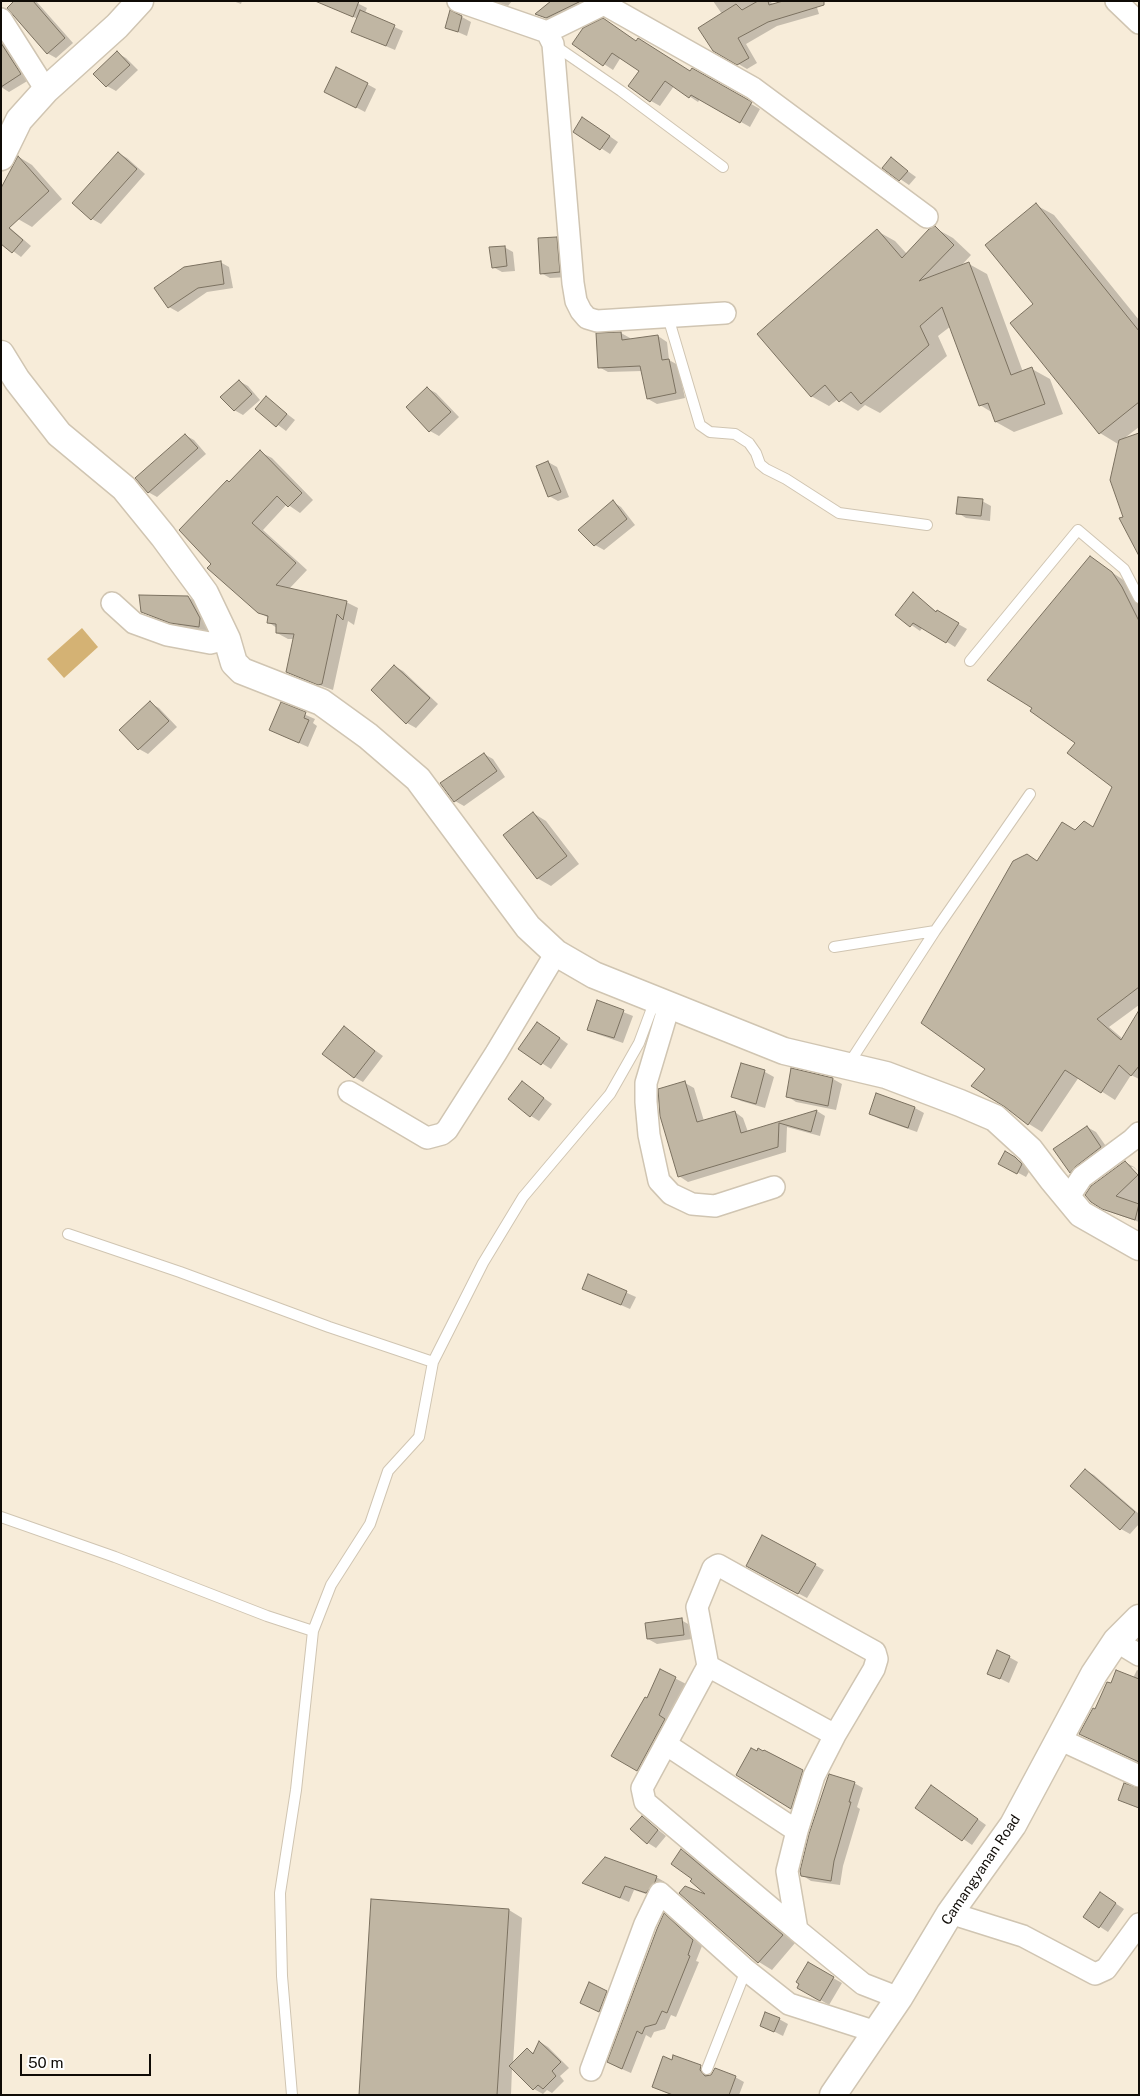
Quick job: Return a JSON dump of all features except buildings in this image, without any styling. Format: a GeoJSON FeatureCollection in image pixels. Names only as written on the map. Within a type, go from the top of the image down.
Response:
{"type":"FeatureCollection","features":[{"type":"Feature","properties":{"kind":"street"},"geometry":{"type":"LineString","coordinates":[[1,157],[19,120],[46,90],[117,26],[140,1]]}},
{"type":"Feature","properties":{"kind":"street"},"geometry":{"type":"LineString","coordinates":[[458,1],[550,38]]}},
{"type":"Feature","properties":{"kind":"street"},"geometry":{"type":"LineString","coordinates":[[1116,1],[1139,23]]}},
{"type":"Feature","properties":{"kind":"street"},"geometry":{"type":"LineString","coordinates":[[550,38],[606,2],[753,88],[927,217]]}},
{"type":"Feature","properties":{"kind":"street"},"geometry":{"type":"LineString","coordinates":[[1,19],[46,90]]}},
{"type":"Feature","properties":{"kind":"street"},"geometry":{"type":"LineString","coordinates":[[550,38],[576,301],[587,318],[597,321],[725,313]]}},
{"type":"Feature","properties":{"kind":"street"},"geometry":{"type":"LineString","coordinates":[[1,354],[17,380],[59,434],[124,488],[163,536],[205,594],[227,639],[234,663],[242,671],[321,702],[368,736],[418,779],[528,927],[556,952],[594,975],[784,1051],[886,1075],[995,1118],[1030,1150],[1081,1214],[1139,1247]]}},
{"type":"Feature","properties":{"kind":"street"},"geometry":{"type":"LineString","coordinates":[[112,603],[134,623],[167,636],[210,643],[227,639]]}},
{"type":"Feature","properties":{"kind":"street"},"geometry":{"type":"LineString","coordinates":[[349,1092],[427,1138],[442,1134],[496,1053],[556,952]]}},
{"type":"Feature","properties":{"kind":"street"},"geometry":{"type":"LineString","coordinates":[[662,1003],[646,1083],[649,1135],[659,1181],[671,1194],[692,1204],[715,1206],[774,1187]]}},
{"type":"Feature","properties":{"kind":"street"},"geometry":{"type":"LineString","coordinates":[[1068,1198],[1082,1177],[1139,1133]]}},
{"type":"Feature","properties":{"kind":"street"},"geometry":{"type":"LineString","coordinates":[[796,1930],[787,1871],[797,1831],[814,1776],[835,1735],[874,1669],[877,1659],[876,1652],[718,1565],[712,1568],[697,1607],[708,1666],[667,1745],[642,1788],[645,1802],[796,1930],[862,1984],[898,1998]]}},
{"type":"Feature","properties":{"kind":"street","name":"Camangyanan Road"},"geometry":{"type":"LineString","coordinates":[[833,2095],[898,1998],[950,1913],[1013,1825],[1094,1674],[1116,1641],[1139,1618]]}},
{"type":"Feature","properties":{"kind":"street"},"geometry":{"type":"LineString","coordinates":[[1116,1641],[1139,1655]]}},
{"type":"Feature","properties":{"kind":"street"},"geometry":{"type":"LineString","coordinates":[[708,1666],[835,1735]]}},
{"type":"Feature","properties":{"kind":"street"},"geometry":{"type":"LineString","coordinates":[[1059,1739],[1139,1776]]}},
{"type":"Feature","properties":{"kind":"street"},"geometry":{"type":"LineString","coordinates":[[667,1745],[797,1831]]}},
{"type":"Feature","properties":{"kind":"street"},"geometry":{"type":"LineString","coordinates":[[591,2070],[645,1924],[660,1893],[746,1970],[789,2004],[876,2032]]}},
{"type":"Feature","properties":{"kind":"street"},"geometry":{"type":"LineString","coordinates":[[950,1913],[1023,1936],[1095,1974],[1106,1970],[1139,1924]]}},
{"type":"Feature","properties":{"kind":"lane"},"geometry":{"type":"LineString","coordinates":[[550,38],[723,167]]}},
{"type":"Feature","properties":{"kind":"lane"},"geometry":{"type":"LineString","coordinates":[[668,317],[700,425],[710,432],[735,434],[748,443],[756,453],[760,464],[766,469],[786,479],[839,513],[927,525]]}},
{"type":"Feature","properties":{"kind":"lane"},"geometry":{"type":"LineString","coordinates":[[970,661],[1078,530],[1124,569],[1139,598]]}},
{"type":"Feature","properties":{"kind":"lane"},"geometry":{"type":"LineString","coordinates":[[847,1066],[935,931],[1030,794]]}},
{"type":"Feature","properties":{"kind":"lane"},"geometry":{"type":"LineString","coordinates":[[834,947],[935,931]]}},
{"type":"Feature","properties":{"kind":"lane"},"geometry":{"type":"LineString","coordinates":[[292,2095],[282,1976],[280,1893],[296,1790],[313,1631],[331,1585],[370,1524],[388,1471],[419,1437],[433,1362],[483,1263],[523,1198],[610,1094],[662,1003]]}},
{"type":"Feature","properties":{"kind":"lane"},"geometry":{"type":"LineString","coordinates":[[68,1234],[433,1362]]}},
{"type":"Feature","properties":{"kind":"lane"},"geometry":{"type":"LineString","coordinates":[[1,1517],[116,1557],[267,1616],[313,1631]]}},
{"type":"Feature","properties":{"kind":"lane"},"geometry":{"type":"LineString","coordinates":[[707,2069],[746,1970]]}},
{"type":"Feature","properties":{"kind":"shaded area"},"geometry":{"type":"Polygon","coordinates":[[[82,628],[98,647],[64,678],[47,659],[82,628]]]}}]}
